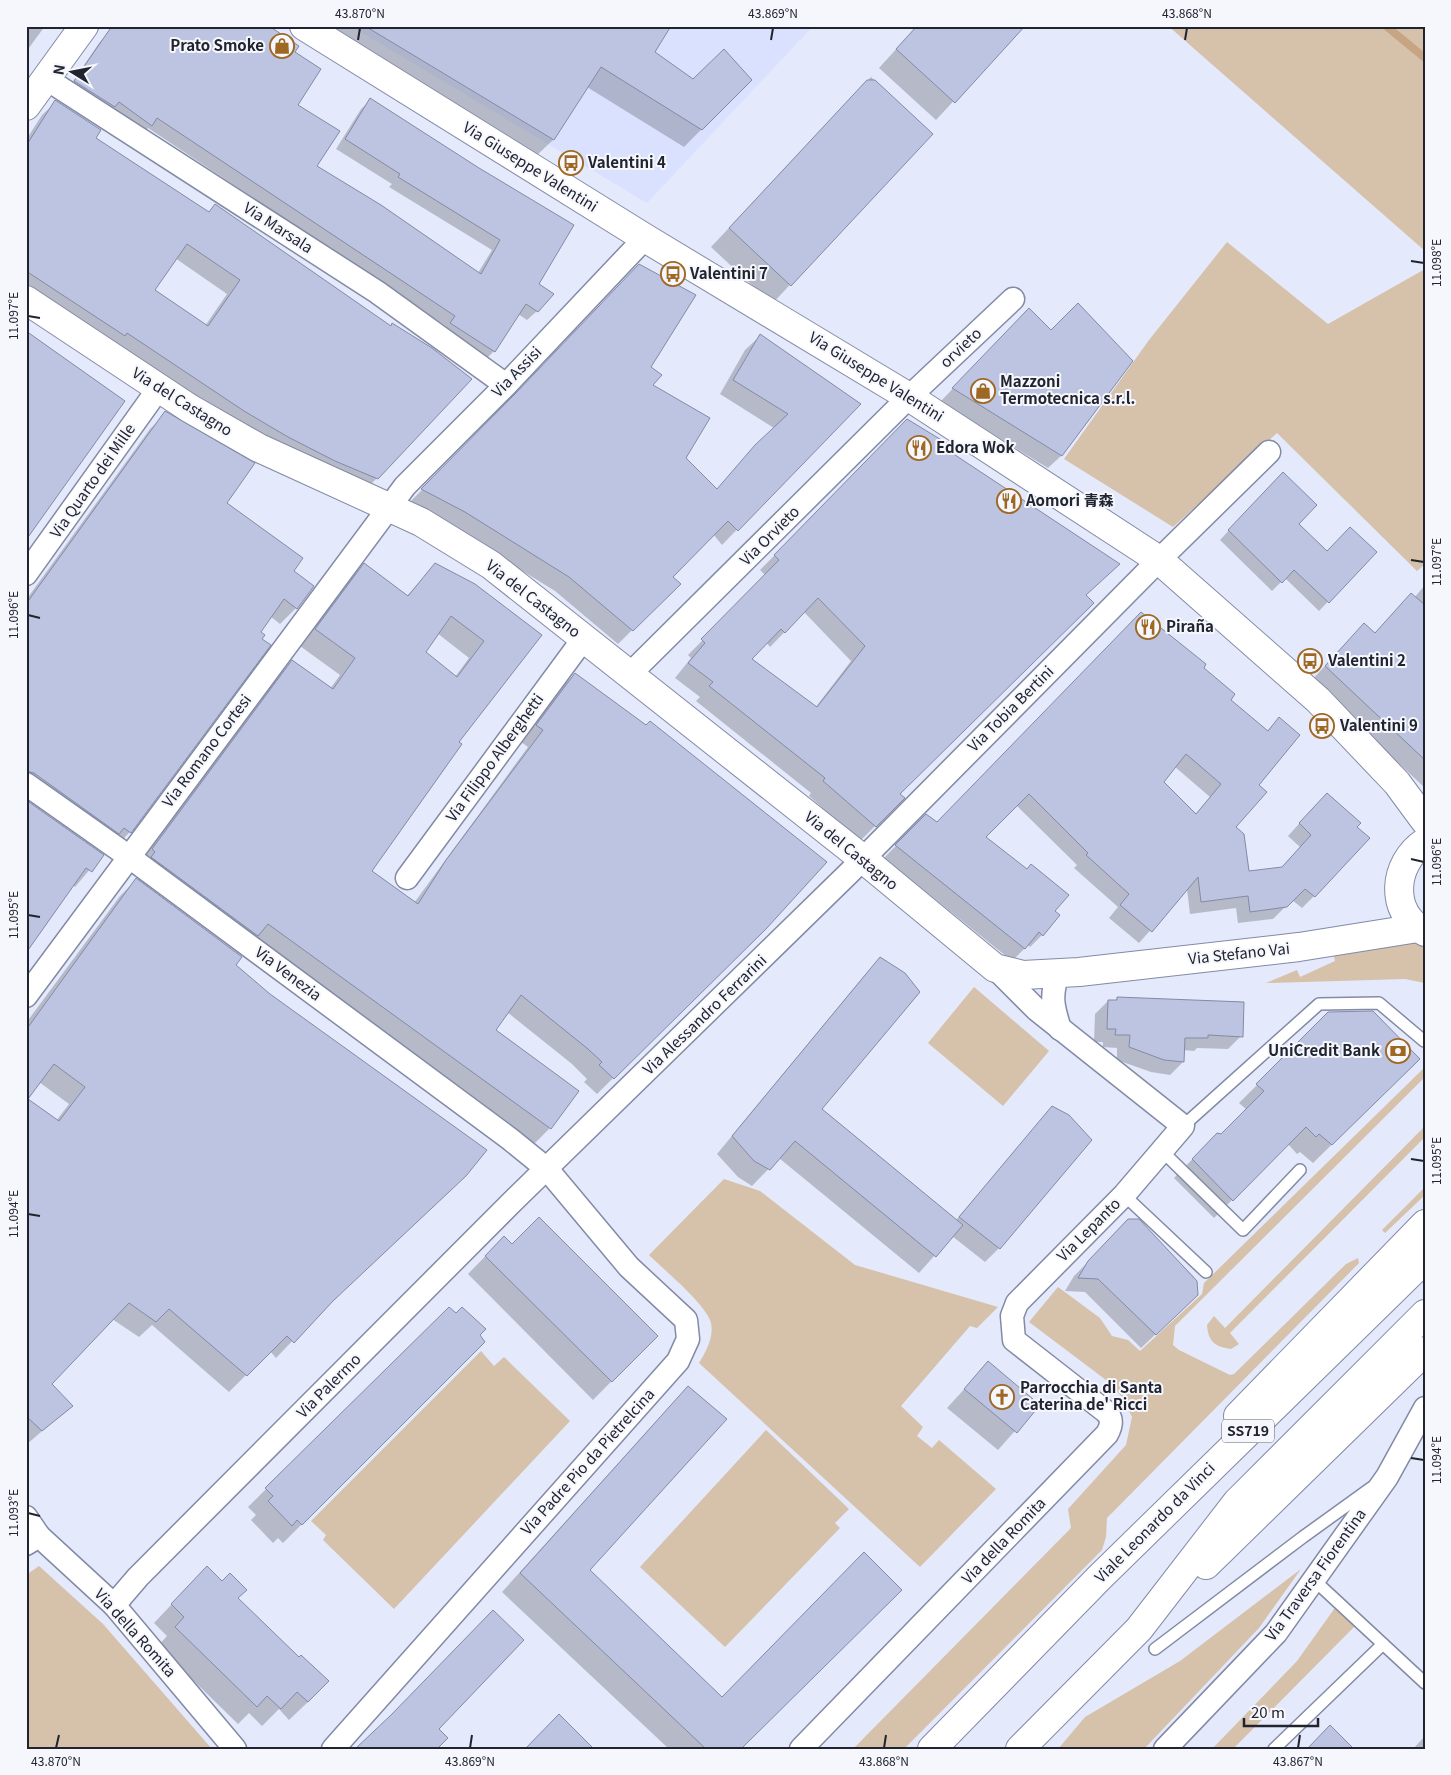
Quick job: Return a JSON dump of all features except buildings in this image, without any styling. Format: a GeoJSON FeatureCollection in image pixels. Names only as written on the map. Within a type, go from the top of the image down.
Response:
{"type":"FeatureCollection","features":[{"type":"Feature","properties":{"kind":"main road"},"geometry":{"type":"LineString","coordinates":[[26,106],[84,26]]}},
{"type":"Feature","properties":{"kind":"main road","name":"Via Giuseppe Valentini"},"geometry":{"type":"LineString","coordinates":[[304,26],[645,238],[909,397],[1159,560],[1318,700],[1408,788],[1425,820]]}},
{"type":"Feature","properties":{"kind":"main road","name":"Via del Castagno"},"geometry":{"type":"LineString","coordinates":[[26,300],[159,388],[259,448],[421,522],[491,566],[863,859],[995,968],[1023,975],[1058,974]]}},
{"type":"Feature","properties":{"kind":"main road"},"geometry":{"type":"LineString","coordinates":[[1408,788],[1419,846],[1403,865],[1398,882],[1399,899],[1406,916],[1421,930]]}},
{"type":"Feature","properties":{"kind":"main road","name":"Via Stefano Vai"},"geometry":{"type":"LineString","coordinates":[[1058,974],[1299,948],[1421,930]]}},
{"type":"Feature","properties":{"kind":"main road"},"geometry":{"type":"LineString","coordinates":[[1099,1578],[1169,1488],[1425,1224]]}},
{"type":"Feature","properties":{"kind":"main road","name":"Viale Leonardo da Vinci"},"geometry":{"type":"LineString","coordinates":[[932,1749],[1099,1578],[1425,1259]]}},
{"type":"Feature","properties":{"kind":"main road","name":"SS719"},"geometry":{"type":"LineString","coordinates":[[1020,1749],[1147,1639],[1237,1502],[1425,1314]]}},
{"type":"Feature","properties":{"kind":"main road"},"geometry":{"type":"LineString","coordinates":[[1047,1749],[1147,1639],[1425,1351]]}},
{"type":"Feature","properties":{"kind":"street","name":"Via Marsala"},"geometry":{"type":"LineString","coordinates":[[45,78],[377,292],[506,385]]}},
{"type":"Feature","properties":{"kind":"street","name":"Via Assisi"},"geometry":{"type":"LineString","coordinates":[[389,506],[405,486],[506,385],[645,238]]}},
{"type":"Feature","properties":{"kind":"street","name":"orvieto"},"geometry":{"type":"LineString","coordinates":[[909,397],[1013,299]]}},
{"type":"Feature","properties":{"kind":"street","name":"Via Quarto dei Mille"},"geometry":{"type":"LineString","coordinates":[[26,574],[159,388]]}},
{"type":"Feature","properties":{"kind":"street","name":"Via Orvieto"},"geometry":{"type":"LineString","coordinates":[[630,674],[909,397]]}},
{"type":"Feature","properties":{"kind":"street","name":"Via Tobia Bertini"},"geometry":{"type":"LineString","coordinates":[[863,859],[1159,560],[1269,452]]}},
{"type":"Feature","properties":{"kind":"street","name":"Via Romano Cortesi"},"geometry":{"type":"LineString","coordinates":[[26,996],[389,506]]}},
{"type":"Feature","properties":{"kind":"street","name":"Via Filippo Alberghetti"},"geometry":{"type":"LineString","coordinates":[[407,878],[584,638]]}},
{"type":"Feature","properties":{"kind":"street","name":"Via Venezia"},"geometry":{"type":"LineString","coordinates":[[26,784],[128,856],[510,1139],[546,1169]]}},
{"type":"Feature","properties":{"kind":"street","name":"Via Alessandro Ferrarini"},"geometry":{"type":"LineString","coordinates":[[546,1169],[863,859]]}},
{"type":"Feature","properties":{"kind":"street","name":"Via del Castagno"},"geometry":{"type":"LineString","coordinates":[[995,968],[1037,1010],[1183,1126]]}},
{"type":"Feature","properties":{"kind":"street"},"geometry":{"type":"LineString","coordinates":[[1058,974],[1052,991],[1060,1029]]}},
{"type":"Feature","properties":{"kind":"street","name":"Via Lepanto"},"geometry":{"type":"LineString","coordinates":[[1014,1340],[1012,1316],[1017,1303],[1124,1195],[1183,1126]]}},
{"type":"Feature","properties":{"kind":"street","name":"Via Palermo"},"geometry":{"type":"LineString","coordinates":[[114,1605],[145,1570],[546,1169]]}},
{"type":"Feature","properties":{"kind":"street","name":"Via Padre Pio da Pietrelcina"},"geometry":{"type":"LineString","coordinates":[[333,1749],[678,1361],[688,1339],[686,1320],[629,1267],[546,1169]]}},
{"type":"Feature","properties":{"kind":"street","name":"Via della Romita"},"geometry":{"type":"LineString","coordinates":[[801,1749],[1100,1441],[1112,1425],[1110,1415],[1014,1340]]}},
{"type":"Feature","properties":{"kind":"street","name":"Via Traversa Fiorentina"},"geometry":{"type":"LineString","coordinates":[[1165,1749],[1276,1633],[1387,1477],[1424,1410]]}},
{"type":"Feature","properties":{"kind":"street","name":"Via della Romita"},"geometry":{"type":"LineString","coordinates":[[30,1533],[114,1605],[235,1749]]}},
{"type":"Feature","properties":{"kind":"lane"},"geometry":{"type":"LineString","coordinates":[[1183,1126],[1319,1004],[1379,1003],[1424,1041]]}},
{"type":"Feature","properties":{"kind":"lane"},"geometry":{"type":"LineString","coordinates":[[1162,1151],[1243,1230],[1300,1170]]}},
{"type":"Feature","properties":{"kind":"lane"},"geometry":{"type":"LineString","coordinates":[[1124,1195],[1206,1272]]}},
{"type":"Feature","properties":{"kind":"lane"},"geometry":{"type":"LineString","coordinates":[[1147,1639],[1302,1537],[1387,1477]]}},
{"type":"Feature","properties":{"kind":"lane"},"geometry":{"type":"LineString","coordinates":[[1314,1580],[1425,1683]]}},
{"type":"Feature","properties":{"kind":"lane"},"geometry":{"type":"LineString","coordinates":[[1274,1749],[1383,1644]]}},
{"type":"Feature","properties":{"kind":"shaded area"},"geometry":{"type":"Polygon","coordinates":[[[351,26],[813,26],[647,203],[351,26]]]}},
{"type":"Feature","properties":{"kind":"shaded area"},"geometry":{"type":"Polygon","coordinates":[[[1168,26],[1425,26],[1425,251],[1174,31],[1168,26]]]}},
{"type":"Feature","properties":{"kind":"shaded area"},"geometry":{"type":"Polygon","coordinates":[[[1227,242],[1328,324],[1425,269],[1425,564],[1417,571],[1277,433],[1173,527],[1064,459],[1149,340],[1227,242]]]}},
{"type":"Feature","properties":{"kind":"shaded area"},"geometry":{"type":"Polygon","coordinates":[[[1407,940],[1425,947],[1425,983],[1405,979],[1266,983],[1297,970],[1300,977],[1335,961],[1333,953],[1407,940]]]}},
{"type":"Feature","properties":{"kind":"shaded area"},"geometry":{"type":"Polygon","coordinates":[[[974,987],[1049,1051],[1003,1106],[928,1043],[974,987]]]}},
{"type":"Feature","properties":{"kind":"shaded area"},"geometry":{"type":"Polygon","coordinates":[[[1425,1067],[1425,1077],[1175,1326],[1173,1345],[1179,1350],[1230,1375],[1234,1374],[1346,1264],[1358,1258],[1359,1263],[1107,1518],[1106,1537],[1102,1550],[904,1749],[853,1749],[1071,1528],[1068,1509],[1126,1445],[1132,1417],[1121,1396],[1106,1380],[1029,1322],[1058,1287],[1100,1318],[1112,1336],[1128,1340],[1140,1351],[1202,1294],[1204,1283],[1425,1067]]]}},
{"type":"Feature","properties":{"kind":"shaded area"},"geometry":{"type":"Polygon","coordinates":[[[1425,1126],[1425,1137],[1230,1333],[1239,1344],[1231,1349],[1214,1343],[1209,1336],[1207,1325],[1214,1316],[1225,1328],[1425,1126]]]}},
{"type":"Feature","properties":{"kind":"shaded area"},"geometry":{"type":"Polygon","coordinates":[[[724,1179],[760,1191],[855,1265],[998,1307],[977,1328],[970,1326],[901,1406],[923,1427],[917,1436],[932,1448],[939,1440],[996,1489],[920,1567],[699,1363],[707,1349],[711,1334],[712,1328],[708,1315],[693,1297],[649,1255],[724,1179]]]}},
{"type":"Feature","properties":{"kind":"shaded area"},"geometry":{"type":"Polygon","coordinates":[[[1425,1187],[1425,1195],[1385,1233],[1382,1230],[1425,1187]]]}},
{"type":"Feature","properties":{"kind":"shaded area"},"geometry":{"type":"Polygon","coordinates":[[[481,1351],[494,1366],[504,1357],[570,1421],[394,1609],[323,1540],[326,1535],[311,1521],[481,1351]]]}},
{"type":"Feature","properties":{"kind":"shaded area"},"geometry":{"type":"Polygon","coordinates":[[[766,1430],[849,1509],[835,1523],[840,1528],[725,1647],[640,1567],[766,1430]]]}},
{"type":"Feature","properties":{"kind":"shaded area"},"geometry":{"type":"Polygon","coordinates":[[[39,1566],[103,1624],[212,1749],[26,1749],[26,1575],[39,1566]]]}},
{"type":"Feature","properties":{"kind":"shaded area"},"geometry":{"type":"Polygon","coordinates":[[[1301,1569],[1259,1628],[1144,1749],[1058,1749],[1085,1717],[1180,1661],[1301,1569]]]}},
{"type":"Feature","properties":{"kind":"shaded area"},"geometry":{"type":"Polygon","coordinates":[[[1337,1605],[1356,1625],[1233,1749],[1212,1749],[1297,1661],[1337,1605]]]}},
{"type":"Feature","properties":{"kind":"waterway"},"geometry":{"type":"LineString","coordinates":[[1386,26],[1425,58]]}},
{"type":"Feature","properties":{"kind":"place","name":"Prato Smoke"},"geometry":{"type":"Point","coordinates":[282,46]}},
{"type":"Feature","properties":{"kind":"place","name":"Valentini 4"},"geometry":{"type":"Point","coordinates":[571,163]}},
{"type":"Feature","properties":{"kind":"place","name":"Valentini 7"},"geometry":{"type":"Point","coordinates":[673,274]}},
{"type":"Feature","properties":{"kind":"place","name":"Mazzoni Termotecnica s.r.l."},"geometry":{"type":"Point","coordinates":[983,391]}},
{"type":"Feature","properties":{"kind":"place","name":"Edora Wok"},"geometry":{"type":"Point","coordinates":[919,448]}},
{"type":"Feature","properties":{"kind":"place","name":"Aomori 青森"},"geometry":{"type":"Point","coordinates":[1009,501]}},
{"type":"Feature","properties":{"kind":"place","name":"Piraña"},"geometry":{"type":"Point","coordinates":[1148,627]}},
{"type":"Feature","properties":{"kind":"place","name":"Valentini 2"},"geometry":{"type":"Point","coordinates":[1310,661]}},
{"type":"Feature","properties":{"kind":"place","name":"Valentini 9"},"geometry":{"type":"Point","coordinates":[1322,726]}},
{"type":"Feature","properties":{"kind":"place","name":"UniCredit Bank"},"geometry":{"type":"Point","coordinates":[1398,1051]}},
{"type":"Feature","properties":{"kind":"place","name":"Parrocchia di Santa Caterina de' Ricci"},"geometry":{"type":"Point","coordinates":[1002,1397]}}]}
